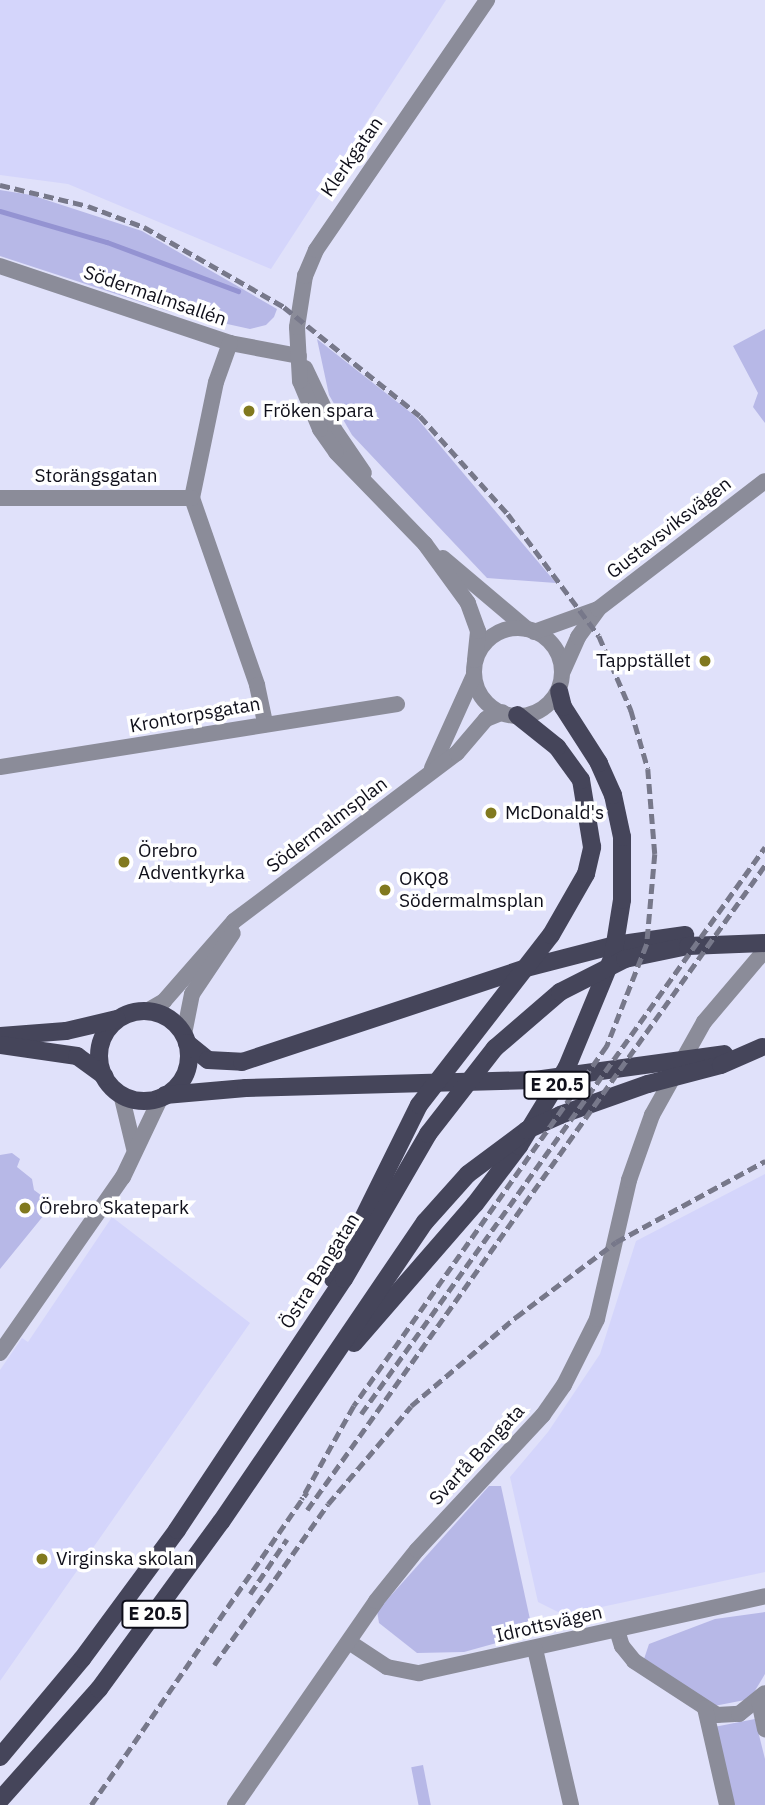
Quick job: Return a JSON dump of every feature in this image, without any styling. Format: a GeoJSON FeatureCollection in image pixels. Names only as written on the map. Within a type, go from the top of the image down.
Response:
{"type":"FeatureCollection","features":[{"type":"Feature","properties":{"kind":"main road","name":"E 20.5"},"geometry":{"type":"LineString","coordinates":[[292,1414],[507,1163],[568,1067],[603,983],[622,900],[622,837],[613,795],[599,763],[563,707],[559,691]]}},
{"type":"Feature","properties":{"kind":"main road","name":"E 20.5"},"geometry":{"type":"LineString","coordinates":[[317,1314],[419,1105],[551,935],[586,874],[592,848],[589,806],[581,780],[557,747],[510,714]]}},
{"type":"Feature","properties":{"kind":"main road"},"geometry":{"type":"LineString","coordinates":[[0,1036],[66,1031],[147,1011],[172,1020],[208,1060],[242,1062],[427,1001],[615,945],[685,935],[765,933]]}},
{"type":"Feature","properties":{"kind":"main road","name":"Östra Bangatan"},"geometry":{"type":"LineString","coordinates":[[0,1757],[82,1659],[177,1530],[317,1314],[344,1279],[428,1134],[482,1061],[551,998],[625,959],[688,946],[765,943]]}},
{"type":"Feature","properties":{"kind":"main road"},"geometry":{"type":"LineString","coordinates":[[105,1076],[100,1047],[107,1031],[120,1018]]}},
{"type":"Feature","properties":{"kind":"main road"},"geometry":{"type":"LineString","coordinates":[[163,1096],[184,1076],[186,1038]]}},
{"type":"Feature","properties":{"kind":"main road"},"geometry":{"type":"LineString","coordinates":[[0,1045],[77,1056],[105,1076],[121,1094],[141,1100],[246,1088],[535,1080],[763,1046]]}},
{"type":"Feature","properties":{"kind":"main road","name":"E 20.5"},"geometry":{"type":"LineString","coordinates":[[0,1800],[99,1689],[221,1522],[425,1222],[468,1174],[498,1150],[559,1115],[648,1084],[721,1065],[763,1046]]}},
{"type":"Feature","properties":{"kind":"street","name":"Klerkgatan"},"geometry":{"type":"LineString","coordinates":[[299,356],[299,301],[316,250],[487,0]]}},
{"type":"Feature","properties":{"kind":"street","name":"Södermalmsallén"},"geometry":{"type":"LineString","coordinates":[[0,266],[230,343],[299,356]]}},
{"type":"Feature","properties":{"kind":"street"},"geometry":{"type":"LineString","coordinates":[[230,343],[216,382],[192,498],[257,685],[265,724]]}},
{"type":"Feature","properties":{"kind":"street"},"geometry":{"type":"LineString","coordinates":[[299,356],[300,381],[320,429],[351,468],[370,484],[425,544],[475,616],[474,667],[485,702],[510,714]]}},
{"type":"Feature","properties":{"kind":"street","name":"Gustavsviksvägen"},"geometry":{"type":"LineString","coordinates":[[563,670],[578,637],[598,609],[765,481]]}},
{"type":"Feature","properties":{"kind":"street","name":"Storängsgatan"},"geometry":{"type":"LineString","coordinates":[[0,498],[192,498]]}},
{"type":"Feature","properties":{"kind":"street"},"geometry":{"type":"LineString","coordinates":[[425,544],[553,645],[563,670],[559,691]]}},
{"type":"Feature","properties":{"kind":"street","name":"Gustavsviksvägen"},"geometry":{"type":"LineString","coordinates":[[531,630],[598,609]]}},
{"type":"Feature","properties":{"kind":"street","name":"Södermalmsplan"},"geometry":{"type":"LineString","coordinates":[[432,768],[474,667],[494,634],[531,630]]}},
{"type":"Feature","properties":{"kind":"street","name":"Södermalmsplan"},"geometry":{"type":"LineString","coordinates":[[147,1011],[197,972],[246,914],[394,802],[432,768],[457,753],[486,719],[542,710],[559,691]]}},
{"type":"Feature","properties":{"kind":"street","name":"Krontorpsgatan"},"geometry":{"type":"LineString","coordinates":[[0,767],[397,704]]}},
{"type":"Feature","properties":{"kind":"street","name":"Svartå Bangata"},"geometry":{"type":"LineString","coordinates":[[235,1805],[417,1550],[543,1415],[564,1385],[597,1319],[629,1180],[664,1090],[704,1023],[765,950]]}},
{"type":"Feature","properties":{"kind":"street","name":"Södermalmsplan"},"geometry":{"type":"LineString","coordinates":[[186,1038],[185,1014],[197,972]]}},
{"type":"Feature","properties":{"kind":"street"},"geometry":{"type":"LineString","coordinates":[[121,1094],[134,1148]]}},
{"type":"Feature","properties":{"kind":"street"},"geometry":{"type":"LineString","coordinates":[[0,1353],[123,1177],[134,1148],[163,1096]]}},
{"type":"Feature","properties":{"kind":"street","name":"Idrottsvägen"},"geometry":{"type":"LineString","coordinates":[[349,1642],[387,1667],[418,1673],[765,1596]]}},
{"type":"Feature","properties":{"kind":"street"},"geometry":{"type":"LineString","coordinates":[[617,1630],[622,1646],[634,1661],[705,1708],[729,1717],[762,1697],[765,1729]]}},
{"type":"Feature","properties":{"kind":"street"},"geometry":{"type":"LineString","coordinates":[[535,1649],[570,1805]]}},
{"type":"Feature","properties":{"kind":"street"},"geometry":{"type":"LineString","coordinates":[[705,1708],[727,1805]]}},
{"type":"Feature","properties":{"kind":"shaded area"},"geometry":{"type":"Polygon","coordinates":[[[0,0],[446,0],[271,269],[68,184],[0,175],[0,0]]]}},
{"type":"Feature","properties":{"kind":"shaded area"},"geometry":{"type":"Polygon","coordinates":[[[0,190],[31,195],[142,231],[277,309],[274,317],[266,325],[250,329],[168,311],[0,256],[0,190]]]}},
{"type":"Feature","properties":{"kind":"shaded area"},"geometry":{"type":"Polygon","coordinates":[[[765,329],[765,423],[753,407],[758,393],[733,346],[765,329]]]}},
{"type":"Feature","properties":{"kind":"shaded area"},"geometry":{"type":"Polygon","coordinates":[[[317,339],[415,416],[556,583],[487,578],[352,435],[329,395],[317,339]]]}},
{"type":"Feature","properties":{"kind":"shaded area","name":"Örebro Skatepark"},"geometry":{"type":"Polygon","coordinates":[[[12,1153],[20,1159],[17,1167],[32,1179],[34,1190],[53,1204],[0,1269],[0,1155],[12,1153]]]}},
{"type":"Feature","properties":{"kind":"shaded area"},"geometry":{"type":"Polygon","coordinates":[[[765,1174],[765,1572],[564,1615],[538,1602],[510,1477],[548,1432],[600,1354],[636,1241],[765,1174]]]}},
{"type":"Feature","properties":{"kind":"shaded area","name":"Virginska skolan"},"geometry":{"type":"Polygon","coordinates":[[[112,1217],[250,1323],[0,1681],[0,1370],[22,1338],[28,1342],[112,1217]]]}},
{"type":"Feature","properties":{"kind":"shaded area"},"geometry":{"type":"Polygon","coordinates":[[[489,1486],[501,1486],[533,1633],[464,1652],[417,1653],[379,1623],[377,1611],[489,1486]]]}},
{"type":"Feature","properties":{"kind":"shaded area"},"geometry":{"type":"Polygon","coordinates":[[[765,1612],[765,1674],[750,1699],[709,1707],[644,1659],[649,1644],[715,1619],[765,1612]]]}},
{"type":"Feature","properties":{"kind":"shaded area"},"geometry":{"type":"Polygon","coordinates":[[[755,1719],[765,1759],[765,1805],[732,1805],[714,1727],[755,1719]]]}},
{"type":"Feature","properties":{"kind":"shaded area"},"geometry":{"type":"Polygon","coordinates":[[[423,1765],[431,1805],[419,1805],[411,1767],[423,1765]]]}},
{"type":"Feature","properties":{"kind":"waterway"},"geometry":{"type":"LineString","coordinates":[[0,211],[107,242],[238,291]]}},
{"type":"Feature","properties":{"kind":"railway"},"geometry":{"type":"LineString","coordinates":[[0,185],[88,206],[144,227],[284,307],[420,416],[508,514],[599,636],[631,710],[648,769],[655,854],[647,944],[607,1046],[354,1406],[302,1499]]}},
{"type":"Feature","properties":{"kind":"railway"},"geometry":{"type":"LineString","coordinates":[[361,1414],[765,847]]}},
{"type":"Feature","properties":{"kind":"railway"},"geometry":{"type":"LineString","coordinates":[[307,1510],[765,865]]}},
{"type":"Feature","properties":{"kind":"railway"},"geometry":{"type":"LineString","coordinates":[[214,1665],[328,1504],[411,1406],[516,1317],[616,1242],[765,1161]]}},
{"type":"Feature","properties":{"kind":"railway"},"geometry":{"type":"LineString","coordinates":[[91,1805],[307,1492]]}},
{"type":"Feature","properties":{"kind":"railway"},"geometry":{"type":"LineString","coordinates":[[250,1594],[287,1539]]}},
{"type":"Feature","properties":{"kind":"place","name":"Fröken spara"},"geometry":{"type":"Point","coordinates":[249,411]}},
{"type":"Feature","properties":{"kind":"place","name":"Tappstället"},"geometry":{"type":"Point","coordinates":[705,661]}},
{"type":"Feature","properties":{"kind":"place","name":"McDonald's"},"geometry":{"type":"Point","coordinates":[491,813]}},
{"type":"Feature","properties":{"kind":"place","name":"Örebro Adventkyrka"},"geometry":{"type":"Point","coordinates":[124,862]}},
{"type":"Feature","properties":{"kind":"place","name":"OKQ8 Södermalmsplan"},"geometry":{"type":"Point","coordinates":[385,890]}},
{"type":"Feature","properties":{"kind":"place","name":"Örebro Skatepark"},"geometry":{"type":"Point","coordinates":[25,1208]}},
{"type":"Feature","properties":{"kind":"place","name":"Virginska skolan"},"geometry":{"type":"Point","coordinates":[42,1559]}}]}
